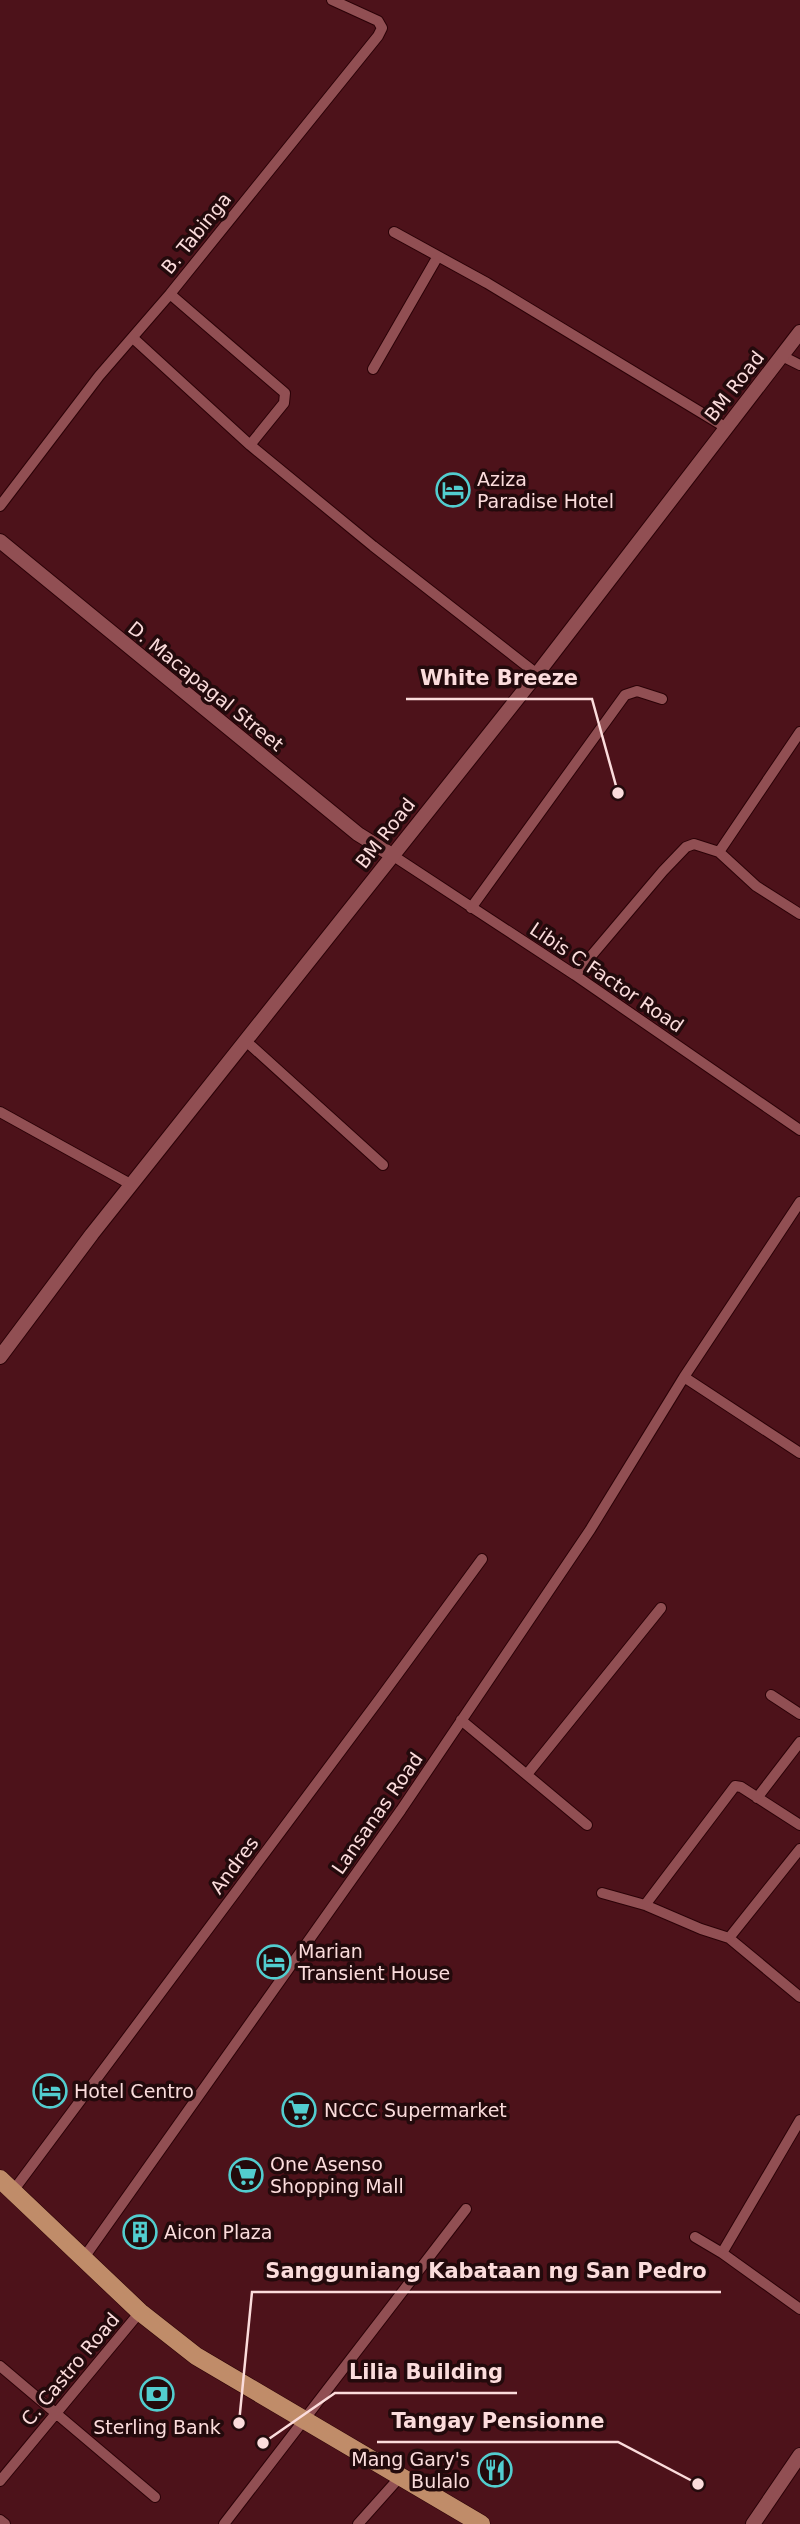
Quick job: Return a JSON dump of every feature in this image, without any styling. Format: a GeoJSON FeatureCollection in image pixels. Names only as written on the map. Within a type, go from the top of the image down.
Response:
{"type":"FeatureCollection","features":[{"type":"Feature","properties":{"kind":"main road"},"geometry":{"type":"LineString","coordinates":[[6,2185],[140,2312],[197,2356],[481,2524]]}},
{"type":"Feature","properties":{"kind":"street","name":"B. Tabinga"},"geometry":{"type":"LineString","coordinates":[[0,506],[99,376],[170,294],[381,32],[381,25],[374,18],[332,0]]}},
{"type":"Feature","properties":{"kind":"street"},"geometry":{"type":"LineString","coordinates":[[394,232],[725,427]]}},
{"type":"Feature","properties":{"kind":"street"},"geometry":{"type":"LineString","coordinates":[[373,369],[438,256]]}},
{"type":"Feature","properties":{"kind":"street"},"geometry":{"type":"LineString","coordinates":[[170,294],[285,393],[284,403],[250,445]]}},
{"type":"Feature","properties":{"kind":"street","name":"BM Road"},"geometry":{"type":"LineString","coordinates":[[0,1357],[92,1234],[537,674],[800,332]]}},
{"type":"Feature","properties":{"kind":"street"},"geometry":{"type":"LineString","coordinates":[[133,338],[250,445],[373,547],[537,674]]}},
{"type":"Feature","properties":{"kind":"street"},"geometry":{"type":"LineString","coordinates":[[782,356],[800,365]]}},
{"type":"Feature","properties":{"kind":"street","name":"D. Macapagal Street"},"geometry":{"type":"LineString","coordinates":[[2,547],[358,834],[392,855]]}},
{"type":"Feature","properties":{"kind":"street"},"geometry":{"type":"LineString","coordinates":[[471,908],[625,695],[637,691],[662,699]]}},
{"type":"Feature","properties":{"kind":"street"},"geometry":{"type":"LineString","coordinates":[[719,852],[800,732]]}},
{"type":"Feature","properties":{"kind":"street"},"geometry":{"type":"LineString","coordinates":[[575,975],[686,847],[694,844],[719,852],[757,886],[800,914]]}},
{"type":"Feature","properties":{"kind":"street","name":"Libis C Factor Road"},"geometry":{"type":"LineString","coordinates":[[392,855],[575,975],[800,1130]]}},
{"type":"Feature","properties":{"kind":"street"},"geometry":{"type":"LineString","coordinates":[[247,1042],[383,1165]]}},
{"type":"Feature","properties":{"kind":"street"},"geometry":{"type":"LineString","coordinates":[[0,1112],[132,1185]]}},
{"type":"Feature","properties":{"kind":"street","name":"Lansanas Road"},"geometry":{"type":"LineString","coordinates":[[83,2259],[401,1810],[590,1530],[684,1377],[800,1202]]}},
{"type":"Feature","properties":{"kind":"street"},"geometry":{"type":"LineString","coordinates":[[684,1377],[800,1453]]}},
{"type":"Feature","properties":{"kind":"street","name":"Andres"},"geometry":{"type":"LineString","coordinates":[[6,2185],[378,1701],[481,1559]]}},
{"type":"Feature","properties":{"kind":"street"},"geometry":{"type":"LineString","coordinates":[[528,1773],[661,1608]]}},
{"type":"Feature","properties":{"kind":"street"},"geometry":{"type":"LineString","coordinates":[[771,1695],[800,1714]]}},
{"type":"Feature","properties":{"kind":"street"},"geometry":{"type":"LineString","coordinates":[[461,1720],[528,1773],[587,1825]]}},
{"type":"Feature","properties":{"kind":"street"},"geometry":{"type":"LineString","coordinates":[[757,1798],[800,1742]]}},
{"type":"Feature","properties":{"kind":"street"},"geometry":{"type":"LineString","coordinates":[[645,1905],[732,1788],[741,1787],[800,1825]]}},
{"type":"Feature","properties":{"kind":"street"},"geometry":{"type":"LineString","coordinates":[[729,1938],[800,1849]]}},
{"type":"Feature","properties":{"kind":"street"},"geometry":{"type":"LineString","coordinates":[[602,1893],[645,1905],[729,1938],[800,1997]]}},
{"type":"Feature","properties":{"kind":"street"},"geometry":{"type":"LineString","coordinates":[[722,2253],[800,2120]]}},
{"type":"Feature","properties":{"kind":"street"},"geometry":{"type":"LineString","coordinates":[[224,2524],[466,2210]]}},
{"type":"Feature","properties":{"kind":"street"},"geometry":{"type":"LineString","coordinates":[[695,2237],[800,2309]]}},
{"type":"Feature","properties":{"kind":"street","name":"C. Castro Road"},"geometry":{"type":"LineString","coordinates":[[0,2481],[140,2312]]}},
{"type":"Feature","properties":{"kind":"street"},"geometry":{"type":"LineString","coordinates":[[0,2366],[155,2497]]}},
{"type":"Feature","properties":{"kind":"street"},"geometry":{"type":"LineString","coordinates":[[753,2524],[800,2455]]}},
{"type":"Feature","properties":{"kind":"street"},"geometry":{"type":"LineString","coordinates":[[358,2524],[400,2477]]}},
{"type":"Feature","properties":{"kind":"street"},"geometry":{"type":"LineString","coordinates":[[0,2520],[5,2524]]}},
{"type":"Feature","properties":{"kind":"place","name":"Aziza Paradise Hotel"},"geometry":{"type":"Point","coordinates":[453,490]}},
{"type":"Feature","properties":{"kind":"place","name":"White Breeze"},"geometry":{"type":"Point","coordinates":[618,793]}},
{"type":"Feature","properties":{"kind":"place","name":"Marian Transient House"},"geometry":{"type":"Point","coordinates":[274,1962]}},
{"type":"Feature","properties":{"kind":"place","name":"Hotel Centro"},"geometry":{"type":"Point","coordinates":[50,2091]}},
{"type":"Feature","properties":{"kind":"place","name":"NCCC Supermarket"},"geometry":{"type":"Point","coordinates":[299,2110]}},
{"type":"Feature","properties":{"kind":"place","name":"One Asenso Shopping Mall"},"geometry":{"type":"Point","coordinates":[246,2175]}},
{"type":"Feature","properties":{"kind":"place","name":"Aicon Plaza"},"geometry":{"type":"Point","coordinates":[140,2232]}},
{"type":"Feature","properties":{"kind":"place","name":"Sterling Bank"},"geometry":{"type":"Point","coordinates":[157,2394]}},
{"type":"Feature","properties":{"kind":"place","name":"Sangguniang Kabataan ng San Pedro"},"geometry":{"type":"Point","coordinates":[239,2423]}},
{"type":"Feature","properties":{"kind":"place","name":"Lilia Building"},"geometry":{"type":"Point","coordinates":[263,2443]}},
{"type":"Feature","properties":{"kind":"place","name":"Mang Gary's Bulalo"},"geometry":{"type":"Point","coordinates":[495,2470]}},
{"type":"Feature","properties":{"kind":"place","name":"Tangay Pensionne"},"geometry":{"type":"Point","coordinates":[698,2484]}}]}
